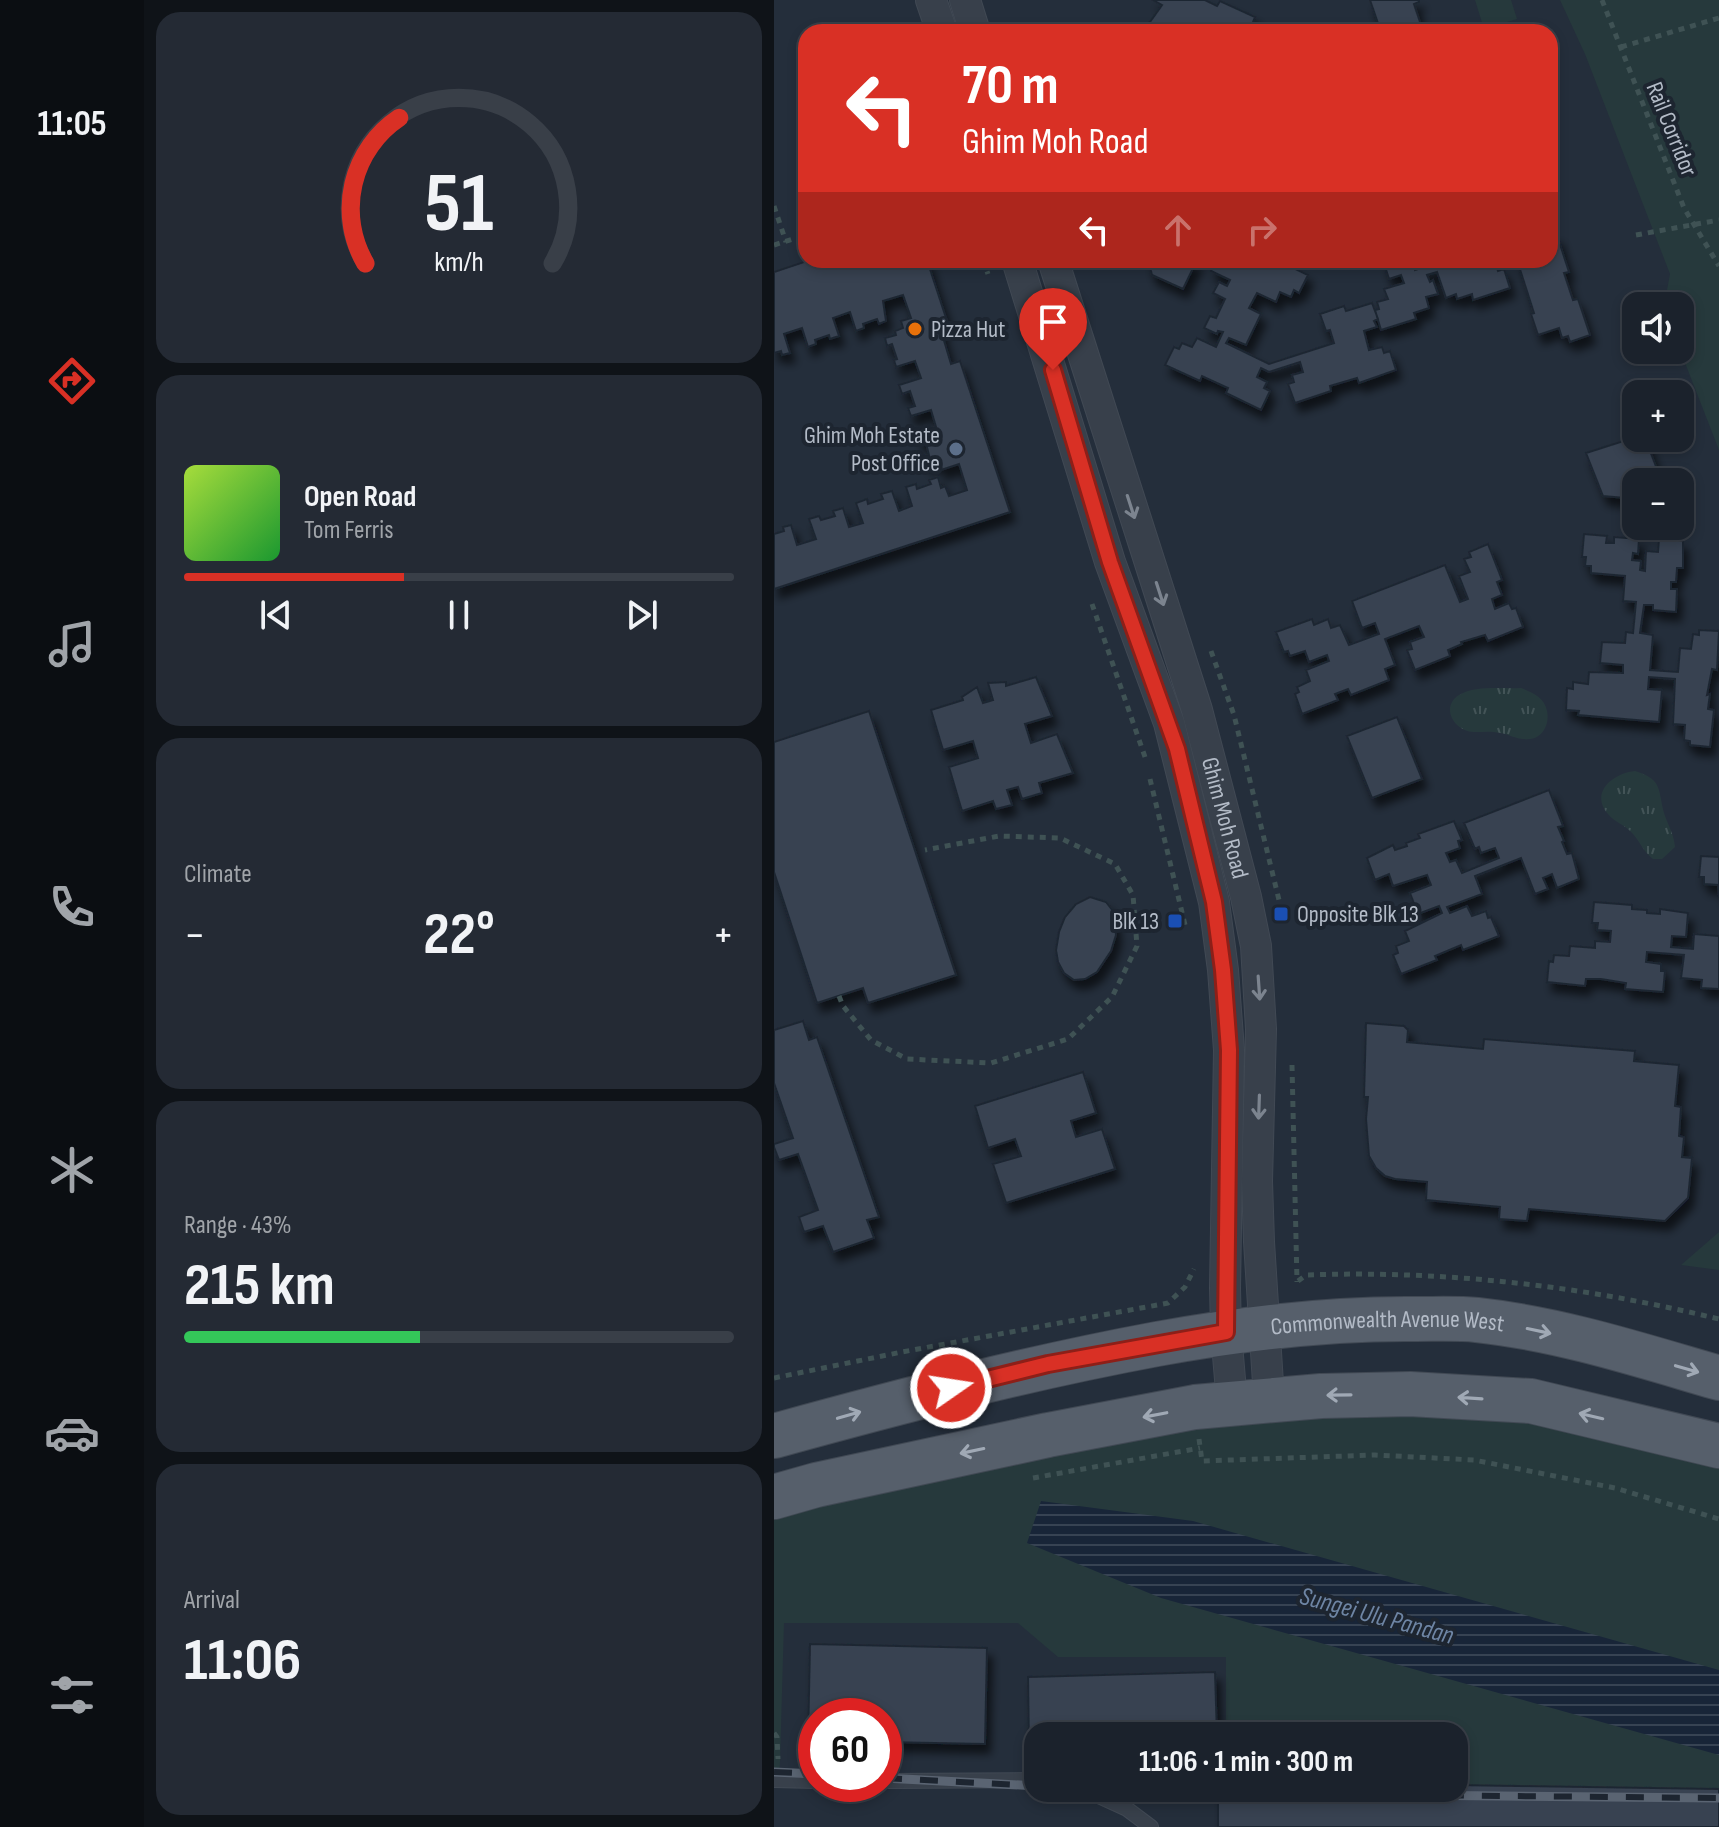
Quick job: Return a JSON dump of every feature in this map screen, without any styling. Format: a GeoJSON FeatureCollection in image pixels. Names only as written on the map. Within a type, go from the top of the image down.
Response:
{"type":"FeatureCollection","features":[{"type":"Feature","properties":{"kind":"main road","name":"Commonwealth Avenue West"},"geometry":{"type":"LineString","coordinates":[[774,1436],[923,1394],[1048,1364],[1244,1329],[1366,1318],[1476,1320],[1602,1344],[1719,1378]]}},
{"type":"Feature","properties":{"kind":"main road"},"geometry":{"type":"LineString","coordinates":[[774,1497],[816,1485],[1048,1435],[1195,1407],[1233,1410],[1410,1394],[1531,1401],[1719,1446]]}},
{"type":"Feature","properties":{"kind":"street"},"geometry":{"type":"LineString","coordinates":[[931,0],[939,24]]}},
{"type":"Feature","properties":{"kind":"street"},"geometry":{"type":"LineString","coordinates":[[965,0],[972,24]]}},
{"type":"Feature","properties":{"kind":"street","name":"Ghim Moh Road"},"geometry":{"type":"LineString","coordinates":[[1019,268],[1110,562],[1177,749],[1214,902],[1229,1050],[1244,1329]]}},
{"type":"Feature","properties":{"kind":"street","name":"Ghim Moh Road"},"geometry":{"type":"LineString","coordinates":[[1056,268],[1197,710],[1256,946],[1261,1029],[1257,1181],[1244,1329],[1233,1410]]}},
{"type":"Feature","properties":{"kind":"lane"},"geometry":{"type":"LineString","coordinates":[[774,1780],[798,1781]]}},
{"type":"Feature","properties":{"kind":"lane"},"geometry":{"type":"LineString","coordinates":[[902,1781],[1024,1780]]}},
{"type":"Feature","properties":{"kind":"lane"},"geometry":{"type":"LineString","coordinates":[[1112,1802],[1151,1827]]}},
{"type":"Feature","properties":{"kind":"path","name":"Rail Corridor"},"geometry":{"type":"LineString","coordinates":[[1602,0],[1684,208],[1719,266]]}},
{"type":"Feature","properties":{"kind":"path"},"geometry":{"type":"LineString","coordinates":[[1621,47],[1719,18]]}},
{"type":"Feature","properties":{"kind":"path"},"geometry":{"type":"LineString","coordinates":[[774,206],[786,242]]}},
{"type":"Feature","properties":{"kind":"path"},"geometry":{"type":"LineString","coordinates":[[1636,235],[1719,220]]}},
{"type":"Feature","properties":{"kind":"path"},"geometry":{"type":"LineString","coordinates":[[774,245],[798,238]]}},
{"type":"Feature","properties":{"kind":"path"},"geometry":{"type":"LineString","coordinates":[[1089,595],[1145,758]]}},
{"type":"Feature","properties":{"kind":"path"},"geometry":{"type":"LineString","coordinates":[[1149,773],[1188,937]]}},
{"type":"Feature","properties":{"kind":"path"},"geometry":{"type":"LineString","coordinates":[[839,996],[843,1006],[871,1040],[907,1059],[991,1063],[1068,1039],[1112,997],[1137,946],[1133,895],[1115,864],[1060,838],[999,836],[925,850]]}},
{"type":"Feature","properties":{"kind":"path"},"geometry":{"type":"LineString","coordinates":[[774,1378],[1168,1303],[1194,1273],[1195,1259]]}},
{"type":"Feature","properties":{"kind":"path"},"geometry":{"type":"LineString","coordinates":[[1297,1282],[1306,1275],[1448,1275],[1579,1290],[1655,1303],[1719,1319]]}},
{"type":"Feature","properties":{"kind":"path"},"geometry":{"type":"LineString","coordinates":[[1018,1480],[1200,1448],[1233,1410]]}},
{"type":"Feature","properties":{"kind":"path"},"geometry":{"type":"LineString","coordinates":[[1200,1448],[1202,1461],[1375,1455],[1474,1460],[1615,1488],[1719,1519]]}},
{"type":"Feature","properties":{"kind":"green space"},"geometry":{"type":"Polygon","coordinates":[[[1475,0],[1511,0],[1517,19],[1500,24],[1482,24],[1475,0]]]}},
{"type":"Feature","properties":{"kind":"green space"},"geometry":{"type":"Polygon","coordinates":[[[1560,0],[1719,0],[1719,450],[1685,364],[1694,364],[1694,292],[1667,292],[1670,274],[1585,54],[1560,0]]]}},
{"type":"Feature","properties":{"kind":"green space"},"geometry":{"type":"Polygon","coordinates":[[[1521,688],[1541,699],[1546,706],[1546,727],[1535,738],[1521,739],[1497,732],[1468,731],[1452,719],[1450,706],[1459,695],[1481,689],[1521,688]]]}},
{"type":"Feature","properties":{"kind":"green space"},"geometry":{"type":"Polygon","coordinates":[[[1635,771],[1651,778],[1658,788],[1675,847],[1662,859],[1649,856],[1630,831],[1611,817],[1603,806],[1601,798],[1606,785],[1619,775],[1635,771]]]}},
{"type":"Feature","properties":{"kind":"green space"},"geometry":{"type":"Polygon","coordinates":[[[1719,1232],[1719,1270],[1681,1265],[1719,1232]]]}},
{"type":"Feature","properties":{"kind":"green space"},"geometry":{"type":"Polygon","coordinates":[[[1321,1396],[1719,1446],[1719,1789],[1468,1785],[1468,1722],[1226,1722],[1226,1657],[1058,1657],[1018,1623],[784,1623],[779,1780],[774,1780],[774,1497],[1321,1396]]]}},
{"type":"Feature","properties":{"kind":"water","name":"Sungei Ulu Pandan"},"geometry":{"type":"Polygon","coordinates":[[[1041,1501],[1193,1521],[1719,1670],[1719,1755],[1161,1598],[1027,1543],[1041,1501]]]}},
{"type":"Feature","properties":{"kind":"building"},"geometry":{"type":"Polygon","coordinates":[[[1153,0],[1205,0],[1217,6],[1220,1],[1255,17],[1252,24],[1150,22],[1162,5],[1153,0]]]}},
{"type":"Feature","properties":{"kind":"building"},"geometry":{"type":"Polygon","coordinates":[[[1370,0],[1419,0],[1414,4],[1421,24],[1378,24],[1370,0]]]}},
{"type":"Feature","properties":{"kind":"building"},"geometry":{"type":"Polygon","coordinates":[[[1558,238],[1569,272],[1564,273],[1573,300],[1578,299],[1590,335],[1570,342],[1568,336],[1562,338],[1559,328],[1538,335],[1531,314],[1534,313],[1520,268],[1558,268],[1558,238]]]}},
{"type":"Feature","properties":{"kind":"building"},"geometry":{"type":"Polygon","coordinates":[[[798,264],[798,268],[930,268],[948,324],[940,327],[951,364],[960,361],[1010,512],[774,589],[774,534],[784,531],[783,527],[791,525],[797,545],[816,539],[809,519],[835,516],[833,511],[843,508],[849,527],[863,523],[856,503],[867,499],[868,504],[883,499],[881,494],[892,491],[899,511],[912,506],[906,487],[916,484],[917,489],[931,484],[929,480],[938,477],[941,488],[945,486],[949,496],[967,490],[959,464],[941,470],[938,461],[927,465],[924,456],[929,455],[925,440],[919,441],[917,434],[936,427],[931,410],[911,416],[908,408],[915,406],[910,391],[902,394],[899,385],[921,378],[915,361],[896,367],[892,344],[887,346],[885,338],[896,335],[895,331],[903,328],[901,321],[911,318],[903,295],[883,301],[886,321],[879,324],[877,319],[863,324],[864,328],[856,331],[850,312],[833,318],[839,336],[830,339],[829,335],[815,340],[816,344],[808,347],[802,328],[784,334],[790,353],[782,355],[781,351],[774,353],[774,272],[798,264]]]}},
{"type":"Feature","properties":{"kind":"building"},"geometry":{"type":"Polygon","coordinates":[[[1150,268],[1193,268],[1183,289],[1152,275],[1150,268]]]}},
{"type":"Feature","properties":{"kind":"building"},"geometry":{"type":"Polygon","coordinates":[[[1212,268],[1294,268],[1308,275],[1299,293],[1294,290],[1291,297],[1280,292],[1276,302],[1257,293],[1249,308],[1261,314],[1246,345],[1229,338],[1226,343],[1269,364],[1334,343],[1320,314],[1344,306],[1346,311],[1372,303],[1378,319],[1374,321],[1377,327],[1364,331],[1369,350],[1382,347],[1384,353],[1390,351],[1396,370],[1359,383],[1357,378],[1330,386],[1331,391],[1295,403],[1288,384],[1294,382],[1292,375],[1303,372],[1300,362],[1269,372],[1261,368],[1257,377],[1267,382],[1264,388],[1270,391],[1261,410],[1226,393],[1228,388],[1202,376],[1200,381],[1165,365],[1174,347],[1179,349],[1182,343],[1192,347],[1197,338],[1216,347],[1223,332],[1218,331],[1217,334],[1204,328],[1210,316],[1216,318],[1225,299],[1213,293],[1219,282],[1227,286],[1230,280],[1211,271],[1212,268]]]}},
{"type":"Feature","properties":{"kind":"building"},"geometry":{"type":"Polygon","coordinates":[[[1386,268],[1497,268],[1498,271],[1504,269],[1510,288],[1473,300],[1472,294],[1457,299],[1456,294],[1446,298],[1437,272],[1427,275],[1430,282],[1433,280],[1438,294],[1426,297],[1429,308],[1414,313],[1416,319],[1381,330],[1375,310],[1379,309],[1377,302],[1388,299],[1384,289],[1404,283],[1401,275],[1389,279],[1386,268]]]}},
{"type":"Feature","properties":{"kind":"building"},"geometry":{"type":"Polygon","coordinates":[[[1622,441],[1622,452],[1650,452],[1657,468],[1622,468],[1622,498],[1603,496],[1586,453],[1622,441]]]}},
{"type":"Feature","properties":{"kind":"building"},"geometry":{"type":"Polygon","coordinates":[[[1584,534],[1607,536],[1606,543],[1614,543],[1614,537],[1639,540],[1638,554],[1633,553],[1632,560],[1641,561],[1640,570],[1645,571],[1646,551],[1658,552],[1659,540],[1683,541],[1683,568],[1677,568],[1676,582],[1671,582],[1671,589],[1677,589],[1676,612],[1653,610],[1653,605],[1644,605],[1640,633],[1653,635],[1650,670],[1678,672],[1680,648],[1691,649],[1693,634],[1699,635],[1699,630],[1719,631],[1717,670],[1712,669],[1707,695],[1710,694],[1708,709],[1714,710],[1710,747],[1690,745],[1690,741],[1684,740],[1685,725],[1673,724],[1675,679],[1649,677],[1648,689],[1662,690],[1659,722],[1578,715],[1579,711],[1566,710],[1567,688],[1573,689],[1573,682],[1588,684],[1589,672],[1623,673],[1623,665],[1600,663],[1602,642],[1625,643],[1626,632],[1633,633],[1636,602],[1623,601],[1625,576],[1591,573],[1591,566],[1585,566],[1586,557],[1582,557],[1584,534]]]}},
{"type":"Feature","properties":{"kind":"building"},"geometry":{"type":"Polygon","coordinates":[[[1488,544],[1502,580],[1497,582],[1502,595],[1492,599],[1495,609],[1509,603],[1512,609],[1516,608],[1523,627],[1488,641],[1485,635],[1461,642],[1448,650],[1450,656],[1415,670],[1407,650],[1412,649],[1410,642],[1424,637],[1419,626],[1385,639],[1395,665],[1385,669],[1389,680],[1351,695],[1348,689],[1335,694],[1338,700],[1302,714],[1295,694],[1299,692],[1297,687],[1310,681],[1306,670],[1329,661],[1327,655],[1309,662],[1305,651],[1290,656],[1288,651],[1284,652],[1276,632],[1312,619],[1314,625],[1328,619],[1331,628],[1340,625],[1349,645],[1379,634],[1375,623],[1362,628],[1352,601],[1445,565],[1460,602],[1468,599],[1459,576],[1470,572],[1464,559],[1471,557],[1469,552],[1488,544]]]}},
{"type":"Feature","properties":{"kind":"building"},"geometry":{"type":"Polygon","coordinates":[[[1036,677],[1052,716],[1025,724],[1031,743],[1057,734],[1073,773],[1039,783],[1042,793],[1022,799],[1018,787],[1007,790],[1012,805],[996,809],[993,801],[962,811],[949,767],[978,758],[973,741],[943,750],[931,710],[963,700],[962,697],[977,687],[983,703],[993,700],[988,683],[1006,682],[1006,686],[1036,677]]]}},
{"type":"Feature","properties":{"kind":"building"},"geometry":{"type":"Polygon","coordinates":[[[869,711],[956,975],[868,1003],[863,988],[817,1003],[774,872],[774,742],[869,711]]]}},
{"type":"Feature","properties":{"kind":"building"},"geometry":{"type":"Polygon","coordinates":[[[1397,717],[1422,779],[1372,798],[1347,736],[1397,717]]]}},
{"type":"Feature","properties":{"kind":"building"},"geometry":{"type":"Polygon","coordinates":[[[1549,790],[1563,826],[1558,827],[1562,842],[1567,854],[1572,853],[1579,879],[1557,888],[1552,874],[1543,878],[1548,889],[1535,894],[1521,858],[1475,876],[1482,894],[1447,907],[1450,913],[1467,906],[1472,916],[1486,911],[1499,936],[1463,950],[1461,945],[1435,956],[1437,960],[1401,974],[1393,955],[1398,953],[1396,946],[1409,941],[1405,931],[1442,913],[1439,906],[1418,914],[1410,893],[1431,885],[1427,875],[1393,886],[1389,874],[1375,880],[1367,858],[1393,845],[1395,850],[1407,846],[1406,843],[1420,838],[1418,834],[1454,821],[1462,840],[1458,841],[1460,848],[1446,853],[1450,862],[1456,860],[1462,873],[1499,858],[1495,848],[1481,853],[1479,847],[1475,849],[1464,823],[1549,790]]]}},
{"type":"Feature","properties":{"kind":"building"},"geometry":{"type":"Polygon","coordinates":[[[1701,856],[1719,857],[1719,897],[1718,885],[1704,884],[1704,877],[1699,877],[1701,856]]]}},
{"type":"Feature","properties":{"kind":"building"},"geometry":{"type":"Polygon","coordinates":[[[1090,897],[1106,902],[1113,911],[1116,935],[1111,951],[1097,972],[1085,979],[1074,980],[1064,973],[1058,962],[1059,932],[1065,917],[1076,904],[1090,897]]]}},
{"type":"Feature","properties":{"kind":"building"},"geometry":{"type":"Polygon","coordinates":[[[1594,902],[1632,905],[1632,909],[1647,910],[1647,913],[1660,914],[1660,909],[1688,913],[1686,937],[1672,936],[1671,947],[1693,949],[1694,934],[1719,936],[1719,989],[1701,988],[1702,980],[1681,978],[1684,955],[1647,952],[1646,962],[1661,964],[1661,971],[1665,971],[1663,992],[1625,989],[1626,983],[1601,979],[1586,979],[1585,986],[1547,982],[1549,961],[1553,962],[1554,955],[1569,956],[1570,946],[1595,948],[1595,941],[1610,942],[1611,931],[1597,930],[1598,923],[1592,923],[1594,902]]]}},
{"type":"Feature","properties":{"kind":"building"},"geometry":{"type":"Polygon","coordinates":[[[803,1021],[809,1040],[817,1037],[879,1217],[867,1220],[874,1238],[833,1252],[823,1226],[804,1232],[799,1217],[818,1210],[798,1154],[779,1160],[774,1147],[774,1144],[793,1138],[774,1083],[774,1030],[803,1021]]]}},
{"type":"Feature","properties":{"kind":"building"},"geometry":{"type":"Polygon","coordinates":[[[1366,1023],[1404,1026],[1408,1030],[1407,1042],[1483,1049],[1484,1039],[1635,1051],[1634,1061],[1679,1065],[1675,1106],[1681,1107],[1679,1136],[1684,1137],[1682,1157],[1692,1158],[1688,1198],[1665,1221],[1529,1209],[1527,1221],[1499,1219],[1500,1207],[1426,1200],[1427,1182],[1385,1176],[1369,1156],[1368,1097],[1364,1097],[1366,1023]]]}},
{"type":"Feature","properties":{"kind":"building"},"geometry":{"type":"Polygon","coordinates":[[[1083,1072],[1096,1113],[1071,1121],[1076,1137],[1102,1129],[1115,1169],[1006,1203],[993,1164],[1021,1156],[1015,1139],[988,1148],[975,1106],[1083,1072]]]}},
{"type":"Feature","properties":{"kind":"building"},"geometry":{"type":"Polygon","coordinates":[[[810,1644],[987,1648],[985,1744],[902,1742],[902,1698],[809,1698],[810,1644]]]}},
{"type":"Feature","properties":{"kind":"building"},"geometry":{"type":"Polygon","coordinates":[[[1215,1672],[1217,1722],[1029,1722],[1028,1677],[1215,1672]]]}},
{"type":"Feature","properties":{"kind":"building"},"geometry":{"type":"Polygon","coordinates":[[[1468,1785],[1719,1789],[1719,1827],[1218,1827],[1218,1802],[1468,1802],[1468,1785]]]}},
{"type":"Feature","properties":{"kind":"railway"},"geometry":{"type":"LineString","coordinates":[[774,1772],[798,1773]]}},
{"type":"Feature","properties":{"kind":"railway"},"geometry":{"type":"LineString","coordinates":[[902,1779],[1024,1785]]}},
{"type":"Feature","properties":{"kind":"railway"},"geometry":{"type":"LineString","coordinates":[[1468,1796],[1719,1798]]}},
{"type":"Feature","properties":{"kind":"place","name":"Pizza Hut"},"geometry":{"type":"Point","coordinates":[915,329]}},
{"type":"Feature","properties":{"kind":"place","name":"Ghim Moh Estate Post Office"},"geometry":{"type":"Point","coordinates":[956,449]}},
{"type":"Feature","properties":{"kind":"place","name":"Opposite Blk 13"},"geometry":{"type":"Point","coordinates":[1281,914]}},
{"type":"Feature","properties":{"kind":"place","name":"Blk 13"},"geometry":{"type":"Point","coordinates":[1175,921]}},
{"type":"Feature","properties":{"kind":"route"},"geometry":{"type":"LineString","coordinates":[[951,1388],[1048,1364],[1226,1332],[1229,1050],[1214,902],[1177,749],[1110,562],[1053,370]]}}]}
